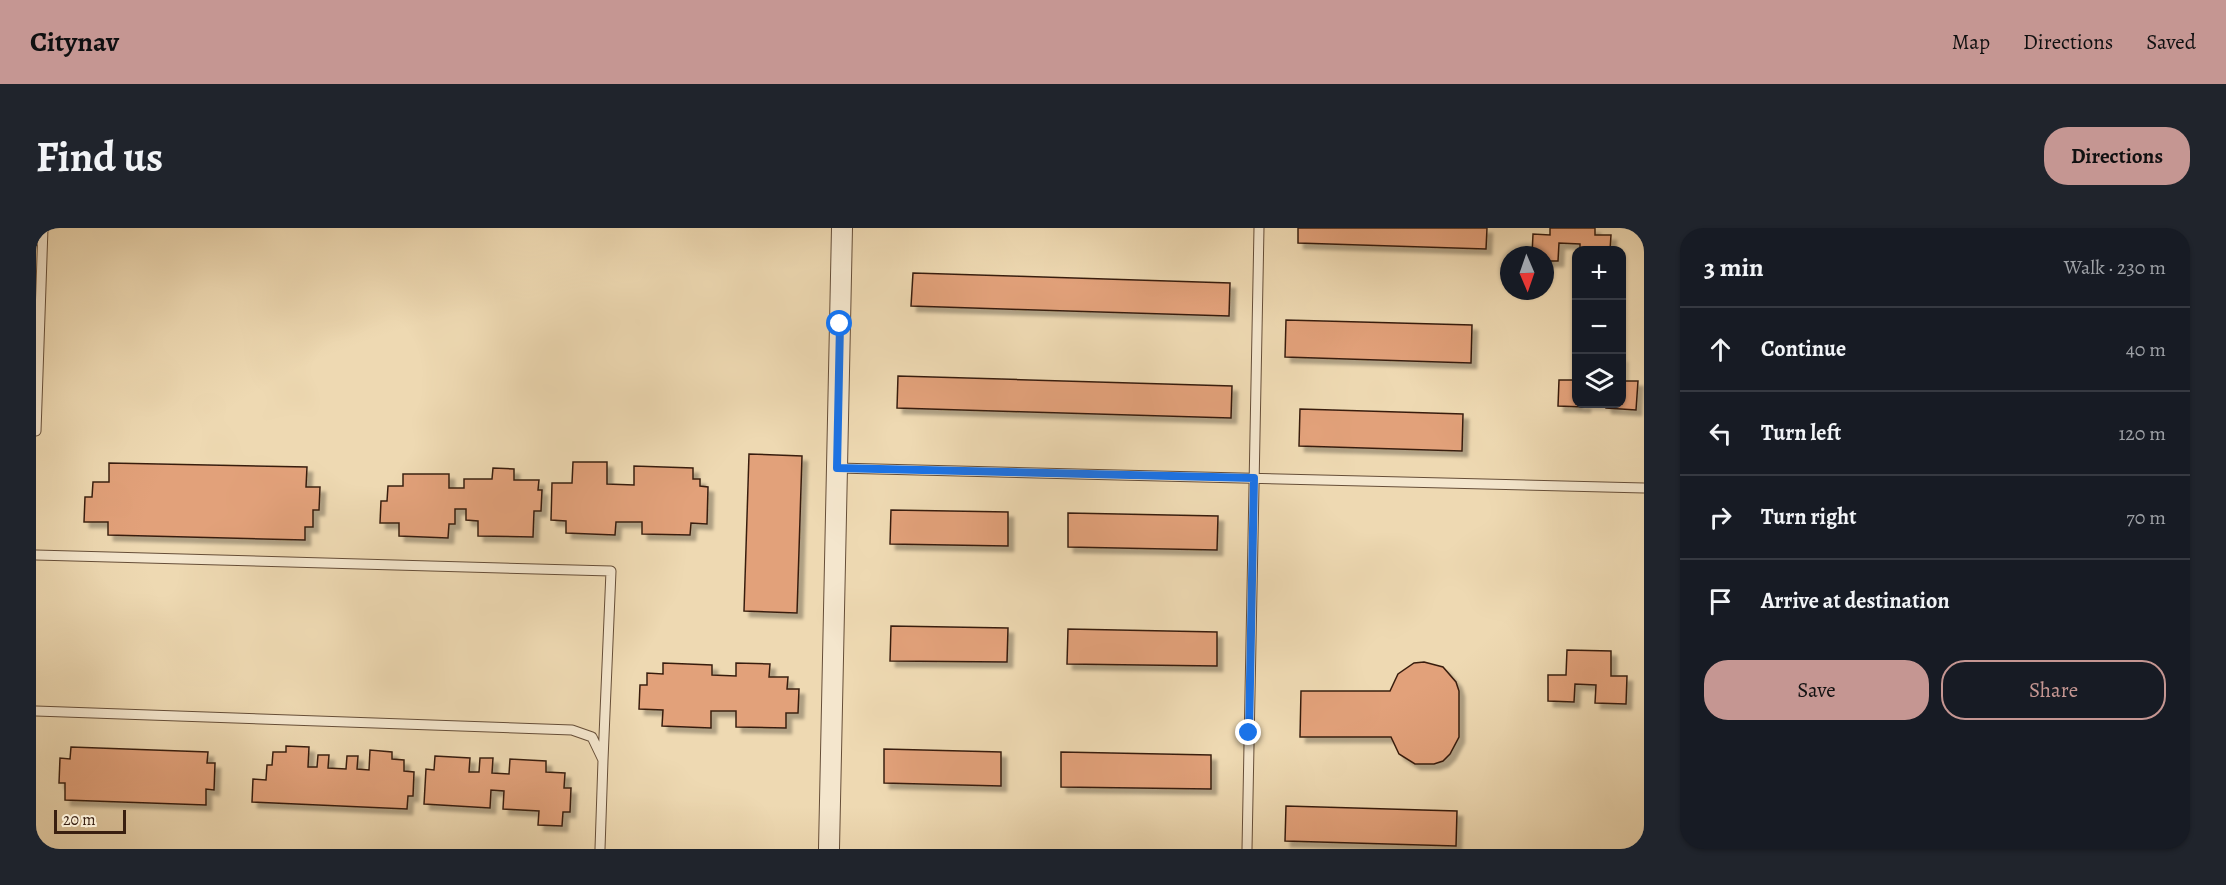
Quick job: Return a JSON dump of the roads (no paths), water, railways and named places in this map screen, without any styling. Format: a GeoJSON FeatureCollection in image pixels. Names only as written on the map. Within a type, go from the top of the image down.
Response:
{"type":"FeatureCollection","features":[{"type":"Feature","properties":{"kind":"street"},"geometry":{"type":"LineString","coordinates":[[829,849],[842,228]]}},
{"type":"Feature","properties":{"kind":"lane"},"geometry":{"type":"LineString","coordinates":[[36,431],[43,228]]}},
{"type":"Feature","properties":{"kind":"lane"},"geometry":{"type":"LineString","coordinates":[[1246,849],[1259,228]]}},
{"type":"Feature","properties":{"kind":"lane"},"geometry":{"type":"LineString","coordinates":[[837,468],[1644,488]]}},
{"type":"Feature","properties":{"kind":"lane"},"geometry":{"type":"LineString","coordinates":[[36,555],[611,571],[600,849]]}},
{"type":"Feature","properties":{"kind":"lane"},"geometry":{"type":"LineString","coordinates":[[36,711],[572,730],[592,737],[603,760]]}}]}
